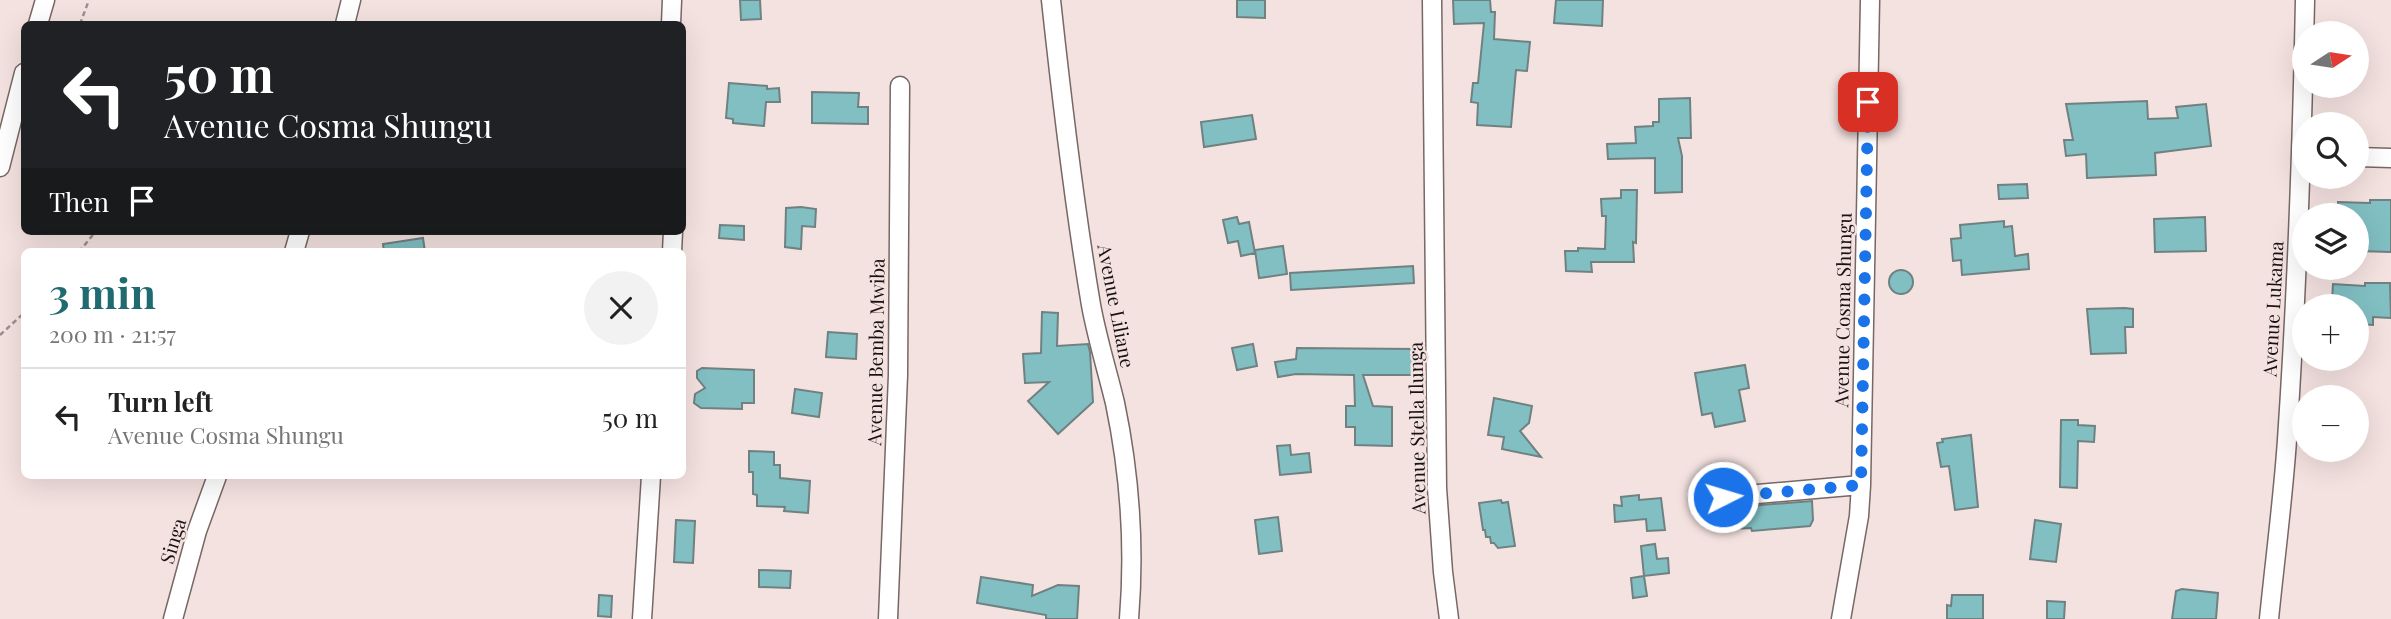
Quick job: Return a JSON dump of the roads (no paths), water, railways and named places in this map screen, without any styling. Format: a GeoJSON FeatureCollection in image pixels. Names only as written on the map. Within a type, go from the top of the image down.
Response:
{"type":"FeatureCollection","features":[{"type":"Feature","properties":{"kind":"street"},"geometry":{"type":"LineString","coordinates":[[39,21],[45,0]]}},
{"type":"Feature","properties":{"kind":"street"},"geometry":{"type":"LineString","coordinates":[[346,21],[351,0]]}},
{"type":"Feature","properties":{"kind":"street"},"geometry":{"type":"LineString","coordinates":[[671,21],[672,0]]}},
{"type":"Feature","properties":{"kind":"street","name":"Avenue Liliane"},"geometry":{"type":"LineString","coordinates":[[1051,0],[1063,117],[1092,307],[1115,405],[1130,500],[1133,565],[1129,619]]}},
{"type":"Feature","properties":{"kind":"street","name":"Avenue Stella Ilunga"},"geometry":{"type":"LineString","coordinates":[[1432,0],[1437,488],[1449,619]]}},
{"type":"Feature","properties":{"kind":"street","name":"Avenue Cosma Shungu"},"geometry":{"type":"LineString","coordinates":[[1841,619],[1859,516],[1861,485],[1870,0]]}},
{"type":"Feature","properties":{"kind":"street","name":"Avenue Lukama"},"geometry":{"type":"LineString","coordinates":[[2304,112],[2305,0]]}},
{"type":"Feature","properties":{"kind":"street"},"geometry":{"type":"LineString","coordinates":[[0,167],[21,85]]}},
{"type":"Feature","properties":{"kind":"street","name":"Avenue Bemba Mwiba"},"geometry":{"type":"LineString","coordinates":[[888,619],[898,375],[900,86]]}},
{"type":"Feature","properties":{"kind":"street"},"geometry":{"type":"LineString","coordinates":[[2369,157],[2391,158]]}},
{"type":"Feature","properties":{"kind":"street","name":"Avenue Lukama"},"geometry":{"type":"LineString","coordinates":[[2269,619],[2286,443],[2301,189]]}},
{"type":"Feature","properties":{"kind":"street","name":"Singa"},"geometry":{"type":"LineString","coordinates":[[173,619],[197,531],[216,479]]}},
{"type":"Feature","properties":{"kind":"street"},"geometry":{"type":"LineString","coordinates":[[642,619],[651,479]]}},
{"type":"Feature","properties":{"kind":"street"},"geometry":{"type":"LineString","coordinates":[[1723,497],[1861,485]]}}]}
